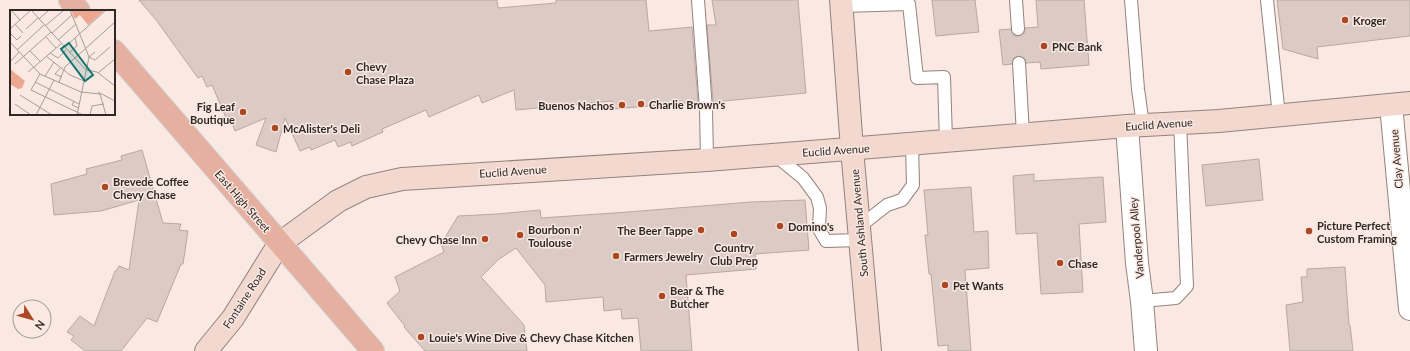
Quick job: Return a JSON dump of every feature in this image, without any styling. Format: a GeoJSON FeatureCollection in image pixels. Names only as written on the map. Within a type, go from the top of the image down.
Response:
{"type":"FeatureCollection","features":[{"type":"Feature","properties":{"kind":"main road"},"geometry":{"type":"LineString","coordinates":[[70,0],[79,10]]}},
{"type":"Feature","properties":{"kind":"main road","name":"South Ashland Avenue"},"geometry":{"type":"LineString","coordinates":[[842,3],[852,149],[870,351]]}},
{"type":"Feature","properties":{"kind":"main road","name":"East High Street"},"geometry":{"type":"LineString","coordinates":[[115,52],[279,244],[373,351]]}},
{"type":"Feature","properties":{"kind":"main road","name":"Euclid Avenue"},"geometry":{"type":"LineString","coordinates":[[279,244],[338,201],[366,187],[402,179],[775,155],[1135,125],[1220,121],[1401,104]]}},
{"type":"Feature","properties":{"kind":"main road","name":"Fontaine Road"},"geometry":{"type":"LineString","coordinates":[[206,351],[233,318],[279,244]]}},
{"type":"Feature","properties":{"kind":"street","name":"Clay Avenue"},"geometry":{"type":"LineString","coordinates":[[1401,104],[1410,309]]}},
{"type":"Feature","properties":{"kind":"street","name":"Vanderpool Alley"},"geometry":{"type":"LineString","coordinates":[[1135,125],[1137,263],[1146,351]]}},
{"type":"Feature","properties":{"kind":"lane"},"geometry":{"type":"LineString","coordinates":[[698,0],[706,109],[707,160]]}},
{"type":"Feature","properties":{"kind":"lane"},"geometry":{"type":"LineString","coordinates":[[1016,0],[1018,29]]}},
{"type":"Feature","properties":{"kind":"lane"},"geometry":{"type":"LineString","coordinates":[[1131,0],[1138,89],[1135,125]]}},
{"type":"Feature","properties":{"kind":"lane"},"geometry":{"type":"LineString","coordinates":[[1267,0],[1279,116]]}},
{"type":"Feature","properties":{"kind":"lane"},"geometry":{"type":"LineString","coordinates":[[842,3],[909,4],[917,78],[944,77],[946,141]]}},
{"type":"Feature","properties":{"kind":"lane"},"geometry":{"type":"LineString","coordinates":[[1019,63],[1023,135]]}},
{"type":"Feature","properties":{"kind":"lane"},"geometry":{"type":"LineString","coordinates":[[1142,301],[1176,298],[1187,286],[1180,122]]}},
{"type":"Feature","properties":{"kind":"lane"},"geometry":{"type":"LineString","coordinates":[[775,155],[803,178],[817,197],[820,208],[818,229],[826,241],[860,233],[887,205],[902,200],[913,186],[912,144]]}},
{"type":"Feature","properties":{"kind":"building","name":"Chevy Chase Plaza"},"geometry":{"type":"Polygon","coordinates":[[[139,0],[497,0],[498,8],[556,3],[556,0],[646,0],[649,31],[692,27],[698,102],[613,109],[612,101],[516,110],[514,90],[482,103],[479,95],[429,117],[426,110],[382,129],[383,132],[352,146],[351,142],[338,147],[335,140],[311,150],[310,147],[300,151],[285,118],[276,152],[256,145],[266,118],[235,131],[229,116],[226,118],[212,85],[207,87],[202,76],[198,78],[157,21],[139,0]]]}},
{"type":"Feature","properties":{"kind":"building"},"geometry":{"type":"Polygon","coordinates":[[[712,0],[798,0],[806,93],[714,102],[707,25],[716,25],[712,0]]]}},
{"type":"Feature","properties":{"kind":"building"},"geometry":{"type":"Polygon","coordinates":[[[932,0],[975,0],[979,32],[936,36],[932,0]]]}},
{"type":"Feature","properties":{"kind":"building","name":"PNC Bank"},"geometry":{"type":"Polygon","coordinates":[[[1036,0],[1084,0],[1089,65],[1041,69],[1040,62],[1026,63],[1025,59],[1019,56],[1013,59],[1012,64],[1003,65],[999,30],[1011,29],[1014,36],[1019,36],[1025,33],[1025,28],[1038,27],[1036,0]]]}},
{"type":"Feature","properties":{"kind":"building","name":"Kroger"},"geometry":{"type":"Polygon","coordinates":[[[1277,0],[1410,0],[1410,36],[1317,47],[1318,59],[1283,49],[1277,0]]]}},
{"type":"Feature","properties":{"kind":"building"},"geometry":{"type":"Polygon","coordinates":[[[142,150],[163,223],[181,224],[179,230],[188,231],[183,264],[181,264],[157,322],[147,318],[121,351],[85,351],[71,340],[74,336],[67,332],[80,316],[94,326],[115,271],[119,266],[129,270],[139,200],[101,211],[54,215],[51,184],[87,174],[86,169],[122,160],[121,156],[142,150]]]}},
{"type":"Feature","properties":{"kind":"building"},"geometry":{"type":"Polygon","coordinates":[[[1259,159],[1263,200],[1206,206],[1202,165],[1259,159]]]}},
{"type":"Feature","properties":{"kind":"building","name":"Chase"},"geometry":{"type":"Polygon","coordinates":[[[1034,174],[1034,181],[1103,177],[1106,222],[1079,224],[1083,292],[1041,294],[1037,233],[1016,234],[1013,176],[1034,174]]]}},
{"type":"Feature","properties":{"kind":"building"},"geometry":{"type":"Polygon","coordinates":[[[971,187],[974,232],[988,231],[989,268],[965,270],[971,351],[948,351],[948,345],[938,346],[931,274],[929,274],[925,235],[928,235],[924,190],[971,187]]]}},
{"type":"Feature","properties":{"kind":"building"},"geometry":{"type":"Polygon","coordinates":[[[805,200],[809,250],[755,254],[756,269],[686,275],[692,351],[641,351],[638,318],[622,319],[621,309],[604,311],[603,297],[546,302],[545,285],[516,248],[499,259],[481,277],[524,325],[527,351],[425,351],[404,327],[405,326],[387,303],[400,291],[395,277],[444,252],[441,244],[458,216],[540,210],[541,218],[751,202],[805,200]]]}},
{"type":"Feature","properties":{"kind":"building"},"geometry":{"type":"Polygon","coordinates":[[[1345,267],[1349,325],[1353,351],[1290,351],[1286,305],[1303,302],[1301,277],[1307,277],[1307,269],[1345,267]]]}},
{"type":"Feature","properties":{"kind":"place","name":"Kroger"},"geometry":{"type":"Point","coordinates":[1345,20]}},
{"type":"Feature","properties":{"kind":"place","name":"PNC Bank"},"geometry":{"type":"Point","coordinates":[1044,46]}},
{"type":"Feature","properties":{"kind":"place","name":"Chevy Chase Plaza"},"geometry":{"type":"Point","coordinates":[348,72]}},
{"type":"Feature","properties":{"kind":"place","name":"Charlie Brown's"},"geometry":{"type":"Point","coordinates":[641,104]}},
{"type":"Feature","properties":{"kind":"place","name":"Buenos Nachos"},"geometry":{"type":"Point","coordinates":[622,105]}},
{"type":"Feature","properties":{"kind":"place","name":"Fig Leaf Boutique"},"geometry":{"type":"Point","coordinates":[243,112]}},
{"type":"Feature","properties":{"kind":"place","name":"McAlister's Deli"},"geometry":{"type":"Point","coordinates":[275,128]}},
{"type":"Feature","properties":{"kind":"place","name":"Brevede Coffee Chevy Chase"},"geometry":{"type":"Point","coordinates":[105,187]}},
{"type":"Feature","properties":{"kind":"place","name":"Domino's"},"geometry":{"type":"Point","coordinates":[780,226]}},
{"type":"Feature","properties":{"kind":"place","name":"The Beer Tappe"},"geometry":{"type":"Point","coordinates":[701,230]}},
{"type":"Feature","properties":{"kind":"place","name":"Picture Perfect Custom Framing"},"geometry":{"type":"Point","coordinates":[1309,231]}},
{"type":"Feature","properties":{"kind":"place","name":"Country Club Prep"},"geometry":{"type":"Point","coordinates":[734,234]}},
{"type":"Feature","properties":{"kind":"place","name":"Bourbon n' Toulouse"},"geometry":{"type":"Point","coordinates":[520,235]}},
{"type":"Feature","properties":{"kind":"place","name":"Chevy Chase Inn"},"geometry":{"type":"Point","coordinates":[485,239]}},
{"type":"Feature","properties":{"kind":"place","name":"Farmers Jewelry"},"geometry":{"type":"Point","coordinates":[616,256]}},
{"type":"Feature","properties":{"kind":"place","name":"Chase"},"geometry":{"type":"Point","coordinates":[1060,263]}},
{"type":"Feature","properties":{"kind":"place","name":"Pet Wants"},"geometry":{"type":"Point","coordinates":[945,285]}},
{"type":"Feature","properties":{"kind":"place","name":"Bear & The Butcher"},"geometry":{"type":"Point","coordinates":[662,296]}},
{"type":"Feature","properties":{"kind":"place","name":"Louie's Wine Dive & Chevy Chase Kitchen"},"geometry":{"type":"Point","coordinates":[421,337]}}]}
